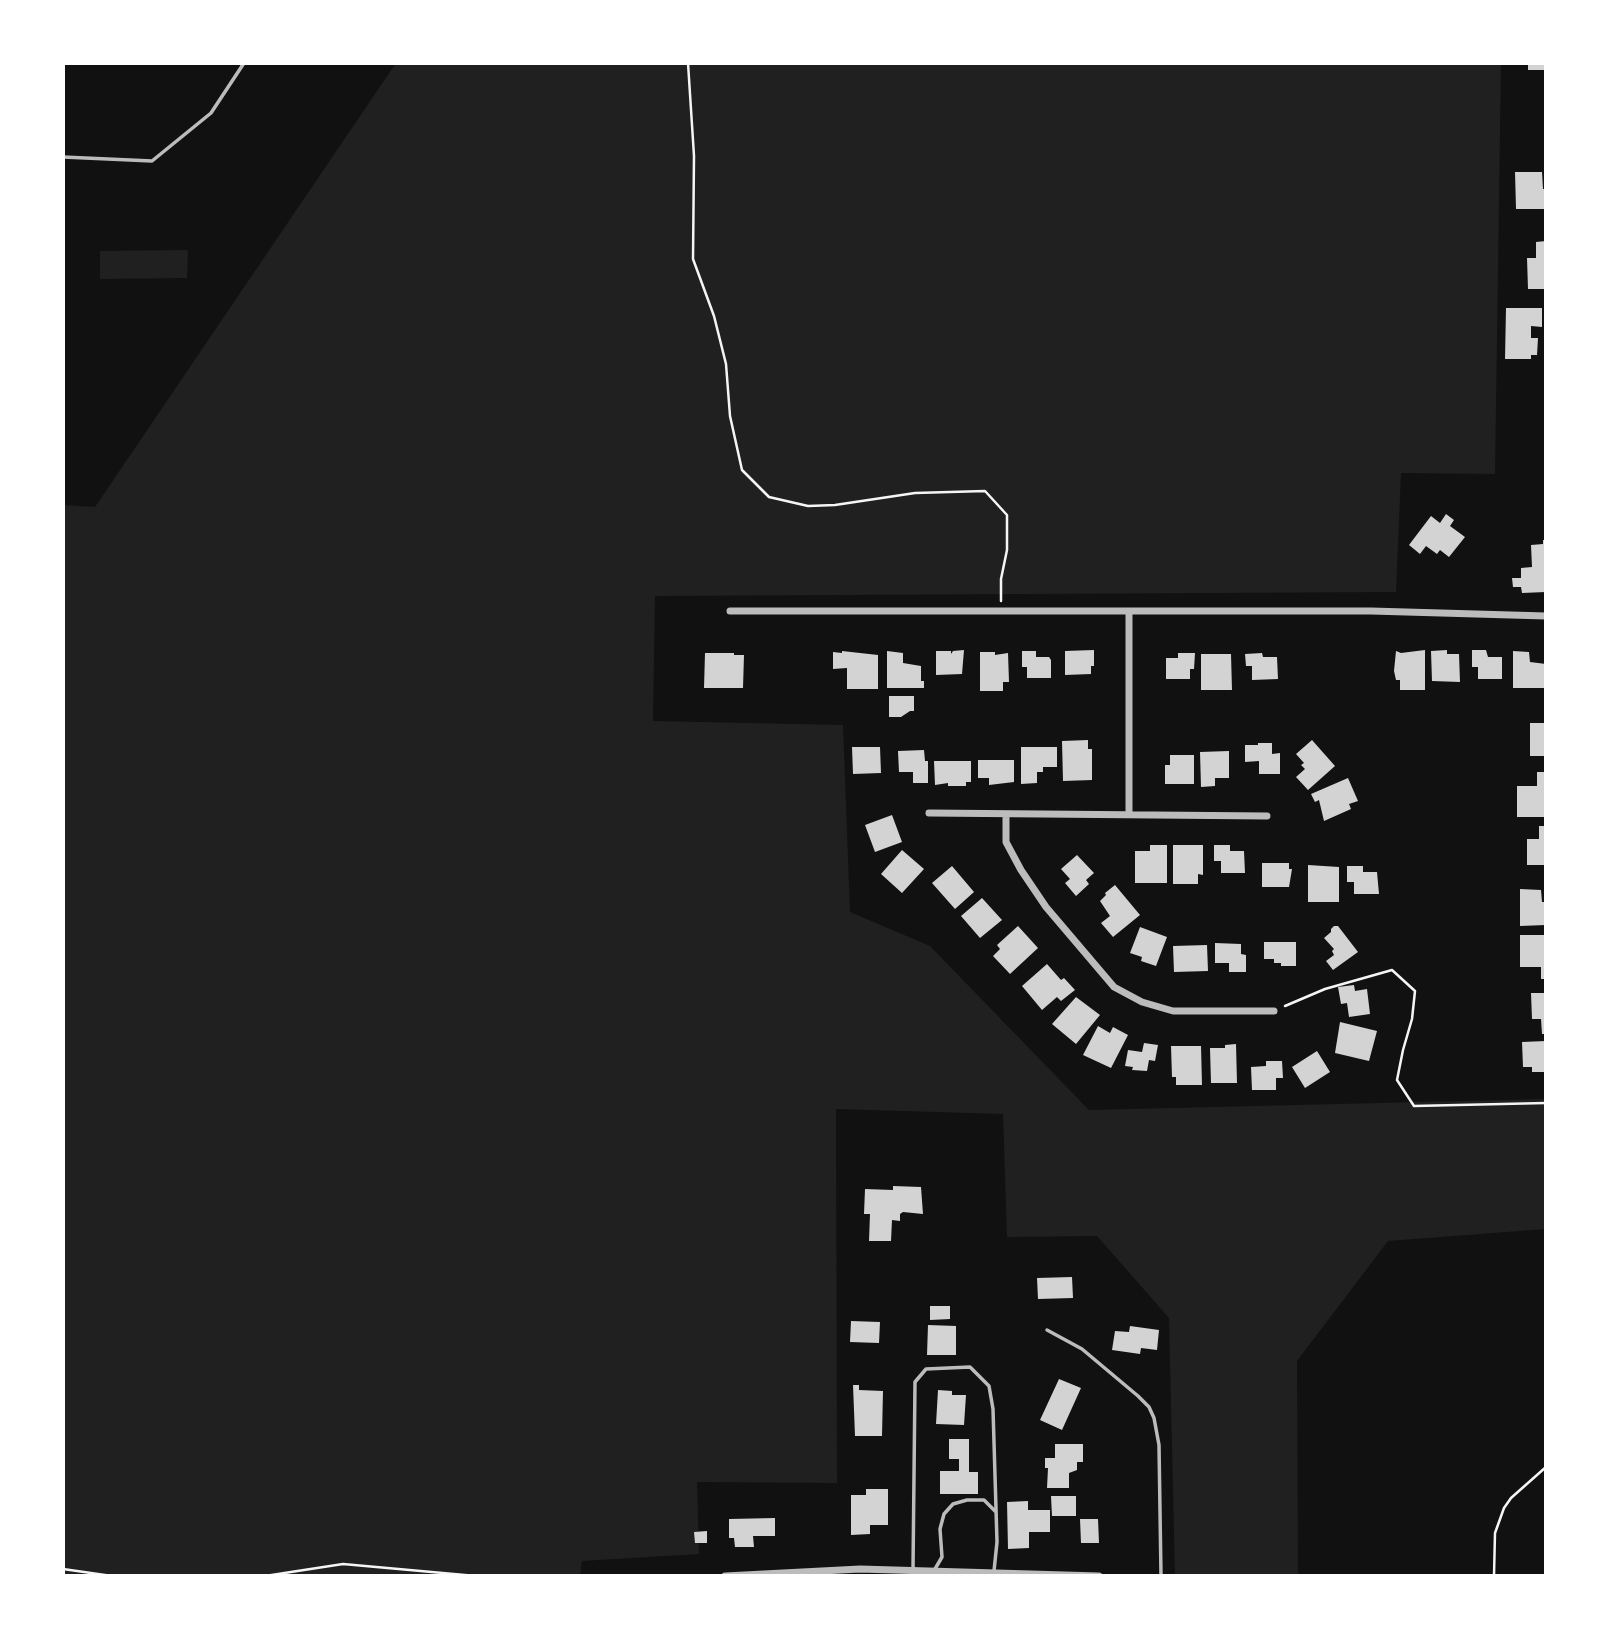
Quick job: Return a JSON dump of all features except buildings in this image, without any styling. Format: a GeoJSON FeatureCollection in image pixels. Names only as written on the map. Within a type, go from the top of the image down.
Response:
{"type":"FeatureCollection","features":[{"type":"Feature","properties":{"kind":"street"},"geometry":{"type":"LineString","coordinates":[[730,611],[1371,611],[1546,616]]}},
{"type":"Feature","properties":{"kind":"street"},"geometry":{"type":"LineString","coordinates":[[1129,611],[1129,815]]}},
{"type":"Feature","properties":{"kind":"street"},"geometry":{"type":"LineString","coordinates":[[929,813],[1267,816]]}},
{"type":"Feature","properties":{"kind":"street"},"geometry":{"type":"LineString","coordinates":[[1006,814],[1006,842],[1021,870],[1046,907],[1114,987],[1142,1002],[1174,1011],[1274,1011]]}},
{"type":"Feature","properties":{"kind":"street"},"geometry":{"type":"LineString","coordinates":[[725,1576],[859,1569],[935,1569],[1099,1576]]}},
{"type":"Feature","properties":{"kind":"lane"},"geometry":{"type":"LineString","coordinates":[[63,157],[152,161],[211,113],[244,63]]}},
{"type":"Feature","properties":{"kind":"lane"},"geometry":{"type":"LineString","coordinates":[[1047,1330],[1082,1349],[1149,1407],[1159,1445],[1161,1576]]}},
{"type":"Feature","properties":{"kind":"lane"},"geometry":{"type":"LineString","coordinates":[[914,1569],[915,1382],[926,1369],[970,1367],[989,1387],[993,1409],[998,1542],[994,1572]]}},
{"type":"Feature","properties":{"kind":"lane"},"geometry":{"type":"LineString","coordinates":[[935,1569],[942,1557],[940,1529],[944,1514],[953,1504],[967,1500],[984,1500],[996,1512]]}},
{"type":"Feature","properties":{"kind":"path"},"geometry":{"type":"LineString","coordinates":[[688,63],[694,156],[693,259],[714,316],[726,364],[730,416],[742,470],[769,498],[808,506],[835,505],[915,493],[985,491],[1007,515],[1007,550],[1001,579],[1001,611]]}},
{"type":"Feature","properties":{"kind":"path"},"geometry":{"type":"LineString","coordinates":[[1274,1011],[1325,989],[1392,970],[1415,991],[1412,1019],[1397,1080],[1414,1106],[1546,1103]]}},
{"type":"Feature","properties":{"kind":"path"},"geometry":{"type":"LineString","coordinates":[[1494,1576],[1495,1533],[1504,1508],[1511,1498],[1546,1468]]}},
{"type":"Feature","properties":{"kind":"path"},"geometry":{"type":"LineString","coordinates":[[264,1576],[343,1564],[476,1576]]}},
{"type":"Feature","properties":{"kind":"path"},"geometry":{"type":"LineString","coordinates":[[63,1569],[112,1576]]}},
{"type":"Feature","properties":{"kind":"shaded area"},"geometry":{"type":"Polygon","coordinates":[[[396,63],[1501,63],[1495,474],[1401,473],[1396,592],[655,596],[653,721],[843,725],[850,912],[930,946],[1089,1110],[1546,1099],[1546,1229],[1388,1241],[1297,1361],[1298,1576],[1175,1576],[1169,1318],[1097,1236],[1007,1237],[1003,1114],[836,1109],[837,1483],[697,1482],[699,1554],[582,1561],[580,1576],[63,1576],[63,505],[95,507],[396,63]]]}},
{"type":"Feature","properties":{"kind":"shaded area"},"geometry":{"type":"Polygon","coordinates":[[[188,250],[187,278],[100,279],[100,251],[188,250]]]}}]}
